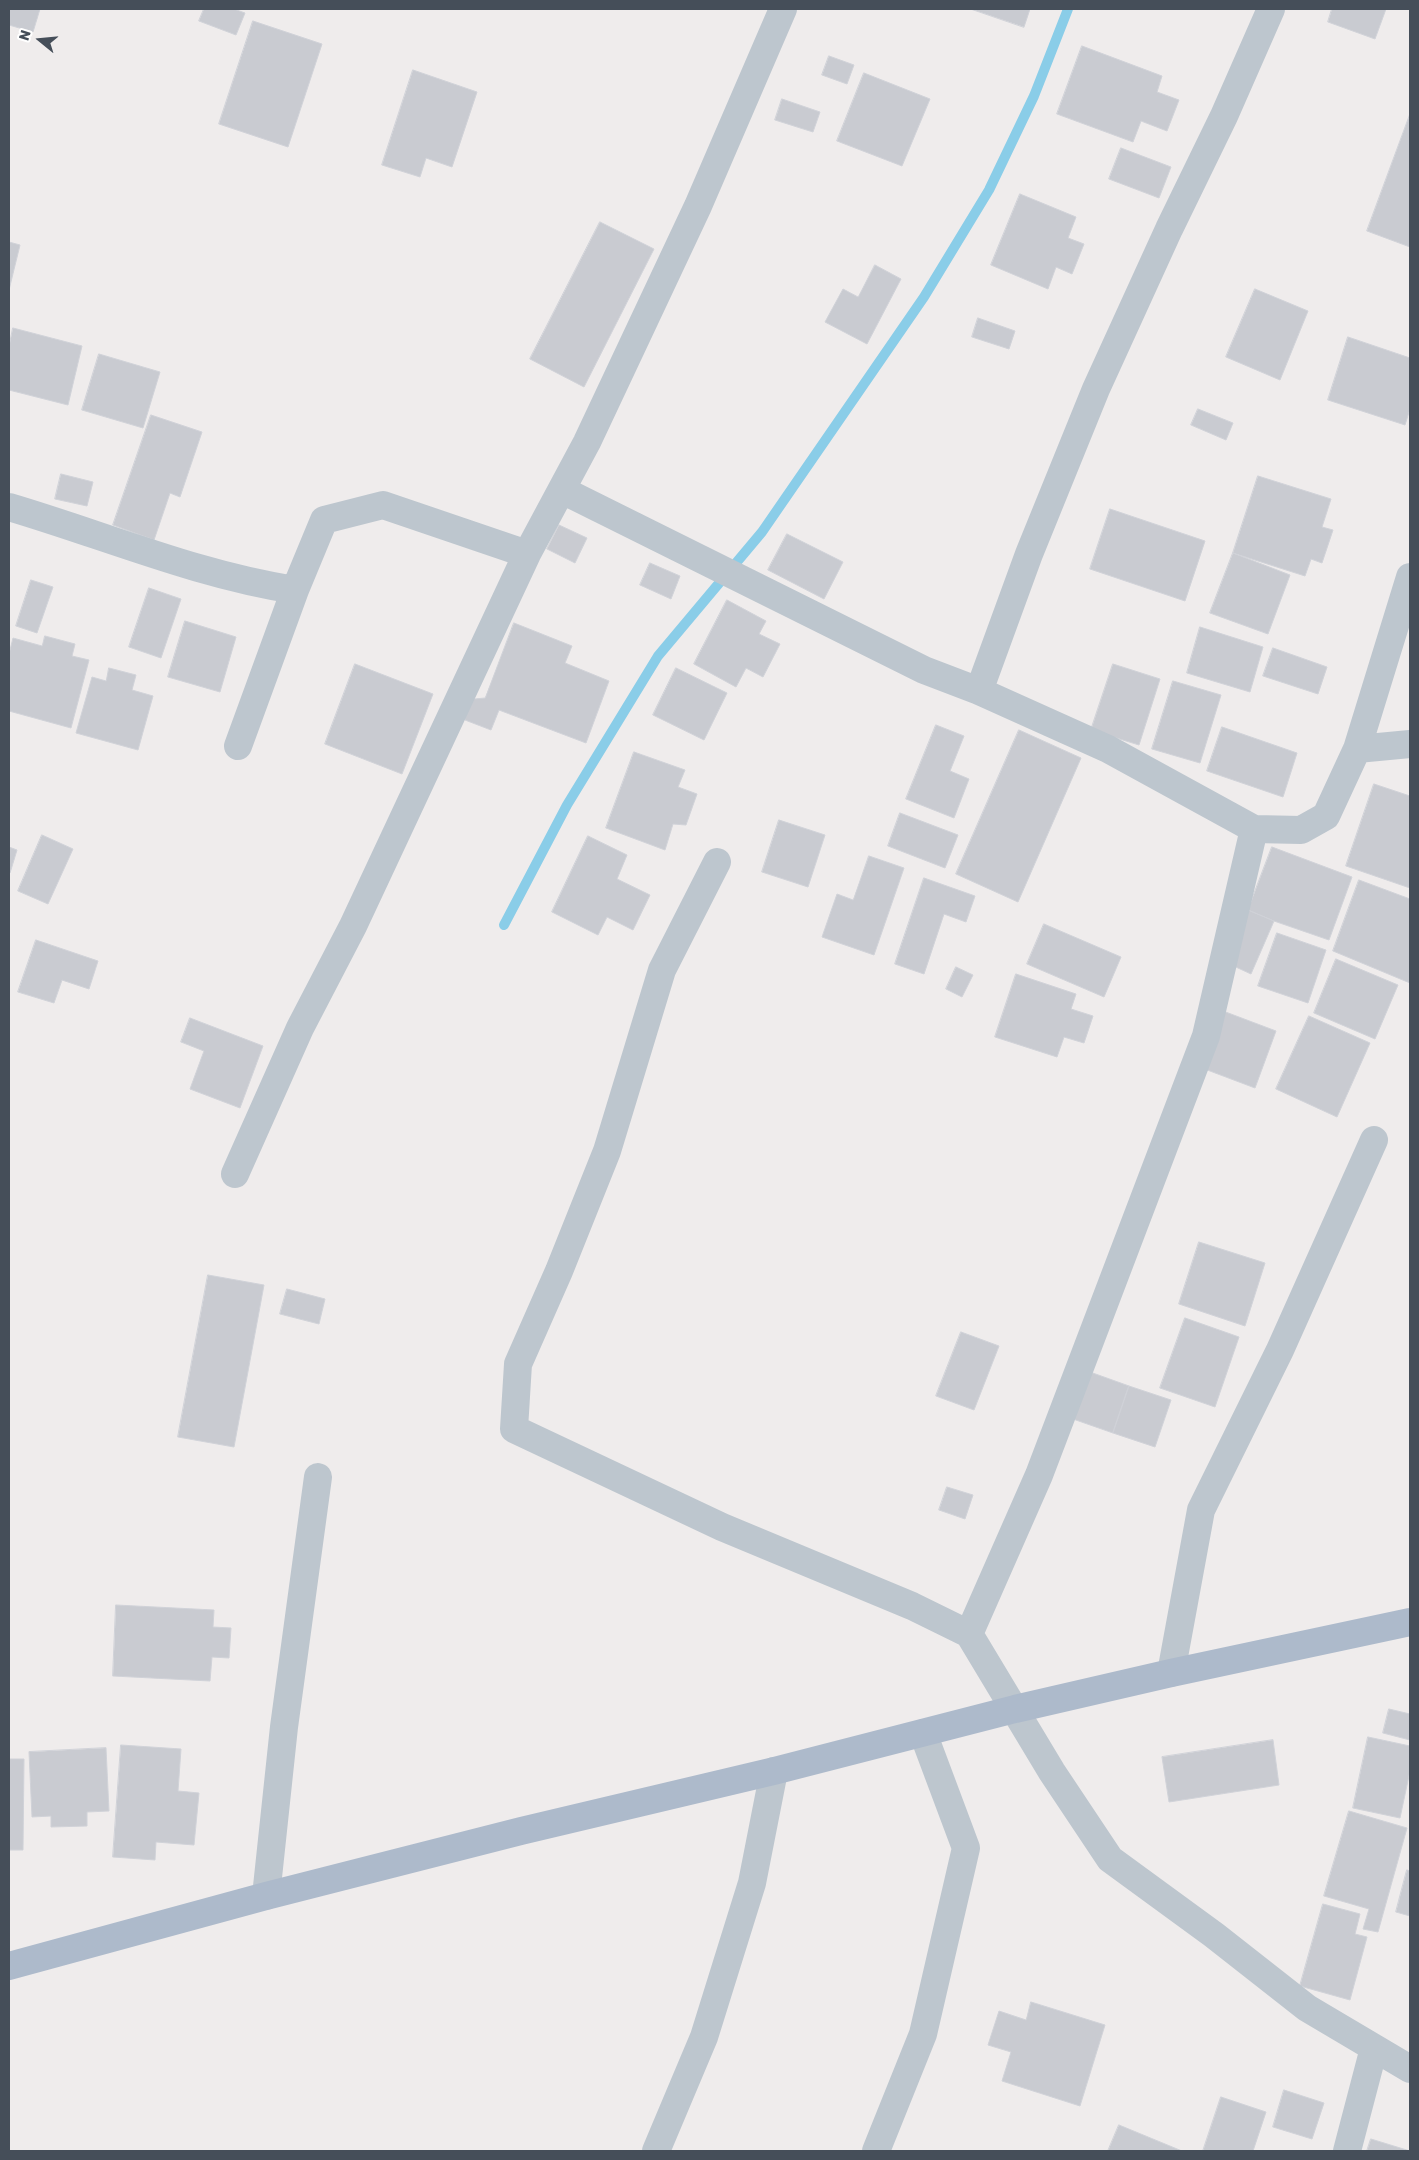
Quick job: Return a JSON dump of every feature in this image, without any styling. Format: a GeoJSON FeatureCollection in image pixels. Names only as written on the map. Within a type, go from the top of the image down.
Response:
{"type":"FeatureCollection","features":[{"type":"Feature","properties":{"kind":"main road"},"geometry":{"type":"LineString","coordinates":[[9,1966],[266,1896],[521,1831],[1171,1673],[1410,1622]]}},
{"type":"Feature","properties":{"kind":"street"},"geometry":{"type":"LineString","coordinates":[[235,1174],[300,1028],[353,926],[527,554],[587,442],[698,206],[783,9]]}},
{"type":"Feature","properties":{"kind":"street"},"geometry":{"type":"LineString","coordinates":[[979,691],[1029,554],[1096,389],[1169,229],[1224,116],[1271,9]]}},
{"type":"Feature","properties":{"kind":"street"},"geometry":{"type":"LineString","coordinates":[[562,490],[924,670],[979,691],[1108,749],[1254,829],[1301,830],[1326,816],[1357,749],[1410,577]]}},
{"type":"Feature","properties":{"kind":"street"},"geometry":{"type":"LineString","coordinates":[[238,746],[295,590],[324,520],[383,505],[527,554]]}},
{"type":"Feature","properties":{"kind":"street"},"geometry":{"type":"LineString","coordinates":[[9,507],[157,556],[255,584],[295,590]]}},
{"type":"Feature","properties":{"kind":"street"},"geometry":{"type":"LineString","coordinates":[[1357,749],[1410,744]]}},
{"type":"Feature","properties":{"kind":"street"},"geometry":{"type":"LineString","coordinates":[[969,1634],[1039,1476],[1206,1036],[1254,829]]}},
{"type":"Feature","properties":{"kind":"street"},"geometry":{"type":"LineString","coordinates":[[718,862],[662,970],[607,1151],[559,1271],[518,1364],[514,1429],[722,1527],[912,1606],[969,1634],[1052,1772],[1110,1859],[1214,1935],[1307,2008],[1410,2069]]}},
{"type":"Feature","properties":{"kind":"street"},"geometry":{"type":"LineString","coordinates":[[1171,1673],[1201,1510],[1280,1350],[1374,1140]]}},
{"type":"Feature","properties":{"kind":"street"},"geometry":{"type":"LineString","coordinates":[[266,1896],[284,1727],[318,1477]]}},
{"type":"Feature","properties":{"kind":"street"},"geometry":{"type":"LineString","coordinates":[[876,2151],[923,2034],[966,1848],[923,1733]]}},
{"type":"Feature","properties":{"kind":"street"},"geometry":{"type":"LineString","coordinates":[[656,2151],[704,2037],[721,1983],[752,1883],[774,1771]]}},
{"type":"Feature","properties":{"kind":"street"},"geometry":{"type":"LineString","coordinates":[[1347,2151],[1374,2048]]}},
{"type":"Feature","properties":{"kind":"building"},"geometry":{"type":"Polygon","coordinates":[[[9,9],[40,9],[33,32],[9,25],[9,9]]]}},
{"type":"Feature","properties":{"kind":"building"},"geometry":{"type":"Polygon","coordinates":[[[204,9],[234,9],[245,13],[236,35],[199,21],[204,9]]]}},
{"type":"Feature","properties":{"kind":"building"},"geometry":{"type":"Polygon","coordinates":[[[971,9],[1030,9],[1024,27],[971,9]]]}},
{"type":"Feature","properties":{"kind":"building"},"geometry":{"type":"Polygon","coordinates":[[[1332,9],[1386,9],[1375,39],[1328,22],[1332,9]]]}},
{"type":"Feature","properties":{"kind":"building"},"geometry":{"type":"Polygon","coordinates":[[[253,21],[322,44],[288,147],[219,124],[253,21]]]}},
{"type":"Feature","properties":{"kind":"building"},"geometry":{"type":"Polygon","coordinates":[[[1082,46],[1162,76],[1157,92],[1179,100],[1167,131],[1141,121],[1133,142],[1057,114],[1082,46]]]}},
{"type":"Feature","properties":{"kind":"building"},"geometry":{"type":"Polygon","coordinates":[[[829,56],[854,65],[847,84],[822,75],[829,56]]]}},
{"type":"Feature","properties":{"kind":"building"},"geometry":{"type":"Polygon","coordinates":[[[413,70],[477,92],[452,167],[426,158],[420,177],[382,165],[413,70]]]}},
{"type":"Feature","properties":{"kind":"building"},"geometry":{"type":"Polygon","coordinates":[[[864,73],[930,99],[902,166],[837,141],[864,73]]]}},
{"type":"Feature","properties":{"kind":"building"},"geometry":{"type":"Polygon","coordinates":[[[782,99],[820,112],[813,132],[775,120],[782,99]]]}},
{"type":"Feature","properties":{"kind":"building"},"geometry":{"type":"Polygon","coordinates":[[[1410,114],[1410,247],[1367,231],[1410,114]]]}},
{"type":"Feature","properties":{"kind":"building"},"geometry":{"type":"Polygon","coordinates":[[[1121,148],[1171,167],[1159,198],[1109,179],[1121,148]]]}},
{"type":"Feature","properties":{"kind":"building"},"geometry":{"type":"Polygon","coordinates":[[[1020,194],[1076,217],[1068,238],[1084,244],[1072,274],[1056,267],[1048,289],[991,265],[1020,194]]]}},
{"type":"Feature","properties":{"kind":"building"},"geometry":{"type":"Polygon","coordinates":[[[600,222],[654,249],[584,387],[530,359],[600,222]]]}},
{"type":"Feature","properties":{"kind":"building"},"geometry":{"type":"Polygon","coordinates":[[[9,242],[20,245],[9,290],[9,242]]]}},
{"type":"Feature","properties":{"kind":"building"},"geometry":{"type":"Polygon","coordinates":[[[875,265],[901,279],[867,344],[825,322],[843,289],[858,297],[875,265]]]}},
{"type":"Feature","properties":{"kind":"building"},"geometry":{"type":"Polygon","coordinates":[[[1255,289],[1308,311],[1280,380],[1226,357],[1255,289]]]}},
{"type":"Feature","properties":{"kind":"building"},"geometry":{"type":"Polygon","coordinates":[[[978,318],[1015,331],[1009,349],[972,337],[978,318]]]}},
{"type":"Feature","properties":{"kind":"building"},"geometry":{"type":"Polygon","coordinates":[[[13,328],[82,346],[68,405],[9,390],[9,347],[13,328]]]}},
{"type":"Feature","properties":{"kind":"building"},"geometry":{"type":"Polygon","coordinates":[[[1348,337],[1410,358],[1410,409],[1405,425],[1328,400],[1348,337]]]}},
{"type":"Feature","properties":{"kind":"building"},"geometry":{"type":"Polygon","coordinates":[[[99,354],[160,372],[143,428],[82,410],[99,354]]]}},
{"type":"Feature","properties":{"kind":"building"},"geometry":{"type":"Polygon","coordinates":[[[1198,409],[1233,423],[1226,440],[1191,425],[1198,409]]]}},
{"type":"Feature","properties":{"kind":"building"},"geometry":{"type":"Polygon","coordinates":[[[151,415],[202,432],[180,497],[170,493],[154,540],[113,525],[151,415]]]}},
{"type":"Feature","properties":{"kind":"building"},"geometry":{"type":"Polygon","coordinates":[[[61,474],[93,482],[87,506],[55,499],[61,474]]]}},
{"type":"Feature","properties":{"kind":"building"},"geometry":{"type":"Polygon","coordinates":[[[1258,476],[1331,499],[1322,527],[1333,530],[1322,563],[1311,559],[1305,576],[1233,553],[1258,476]]]}},
{"type":"Feature","properties":{"kind":"building"},"geometry":{"type":"Polygon","coordinates":[[[1110,509],[1205,541],[1185,601],[1090,569],[1110,509]]]}},
{"type":"Feature","properties":{"kind":"building"},"geometry":{"type":"Polygon","coordinates":[[[559,525],[587,538],[575,563],[547,549],[559,525]]]}},
{"type":"Feature","properties":{"kind":"building"},"geometry":{"type":"Polygon","coordinates":[[[787,534],[843,562],[824,599],[768,570],[787,534]]]}},
{"type":"Feature","properties":{"kind":"building"},"geometry":{"type":"Polygon","coordinates":[[[1233,553],[1290,575],[1268,634],[1210,613],[1233,553]]]}},
{"type":"Feature","properties":{"kind":"building"},"geometry":{"type":"Polygon","coordinates":[[[650,563],[680,576],[671,599],[640,585],[650,563]]]}},
{"type":"Feature","properties":{"kind":"building"},"geometry":{"type":"Polygon","coordinates":[[[31,580],[53,587],[37,633],[16,626],[31,580]]]}},
{"type":"Feature","properties":{"kind":"building"},"geometry":{"type":"Polygon","coordinates":[[[149,588],[181,599],[161,658],[129,647],[149,588]]]}},
{"type":"Feature","properties":{"kind":"building"},"geometry":{"type":"Polygon","coordinates":[[[727,600],[766,621],[759,634],[780,644],[763,677],[746,668],[736,687],[694,664],[727,600]]]}},
{"type":"Feature","properties":{"kind":"building"},"geometry":{"type":"Polygon","coordinates":[[[185,621],[236,637],[220,692],[168,677],[185,621]]]}},
{"type":"Feature","properties":{"kind":"building"},"geometry":{"type":"Polygon","coordinates":[[[514,623],[572,646],[565,663],[609,681],[586,743],[499,710],[491,730],[465,720],[464,700],[485,698],[514,623]]]}},
{"type":"Feature","properties":{"kind":"building"},"geometry":{"type":"Polygon","coordinates":[[[1200,627],[1263,647],[1250,692],[1187,673],[1200,627]]]}},
{"type":"Feature","properties":{"kind":"building"},"geometry":{"type":"Polygon","coordinates":[[[45,636],[75,644],[72,656],[89,660],[71,728],[9,711],[9,654],[13,638],[42,646],[45,636]]]}},
{"type":"Feature","properties":{"kind":"building"},"geometry":{"type":"Polygon","coordinates":[[[1273,648],[1327,667],[1318,694],[1263,676],[1273,648]]]}},
{"type":"Feature","properties":{"kind":"building"},"geometry":{"type":"Polygon","coordinates":[[[355,664],[433,694],[402,774],[325,744],[355,664]]]}},
{"type":"Feature","properties":{"kind":"building"},"geometry":{"type":"Polygon","coordinates":[[[1113,664],[1160,679],[1139,745],[1091,730],[1113,664]]]}},
{"type":"Feature","properties":{"kind":"building"},"geometry":{"type":"Polygon","coordinates":[[[109,668],[136,675],[132,690],[153,696],[138,750],[76,733],[92,677],[106,681],[109,668]]]}},
{"type":"Feature","properties":{"kind":"building"},"geometry":{"type":"Polygon","coordinates":[[[676,668],[727,693],[704,740],[653,715],[676,668]]]}},
{"type":"Feature","properties":{"kind":"building"},"geometry":{"type":"Polygon","coordinates":[[[1173,681],[1221,695],[1200,763],[1152,749],[1173,681]]]}},
{"type":"Feature","properties":{"kind":"building"},"geometry":{"type":"Polygon","coordinates":[[[936,725],[964,736],[950,771],[969,779],[954,818],[906,799],[936,725]]]}},
{"type":"Feature","properties":{"kind":"building"},"geometry":{"type":"Polygon","coordinates":[[[1222,727],[1297,753],[1283,797],[1207,771],[1222,727]]]}},
{"type":"Feature","properties":{"kind":"building"},"geometry":{"type":"Polygon","coordinates":[[[1019,730],[1081,758],[1018,902],[956,874],[1019,730]]]}},
{"type":"Feature","properties":{"kind":"building"},"geometry":{"type":"Polygon","coordinates":[[[634,752],[685,770],[678,787],[697,794],[686,825],[673,824],[665,850],[606,828],[634,752]]]}},
{"type":"Feature","properties":{"kind":"building"},"geometry":{"type":"Polygon","coordinates":[[[1374,784],[1410,796],[1410,888],[1346,866],[1374,784]]]}},
{"type":"Feature","properties":{"kind":"building"},"geometry":{"type":"Polygon","coordinates":[[[900,813],[958,835],[945,868],[888,846],[900,813]]]}},
{"type":"Feature","properties":{"kind":"building"},"geometry":{"type":"Polygon","coordinates":[[[779,820],[825,835],[808,887],[762,872],[779,820]]]}},
{"type":"Feature","properties":{"kind":"building"},"geometry":{"type":"Polygon","coordinates":[[[42,835],[73,849],[48,904],[18,891],[42,835]]]}},
{"type":"Feature","properties":{"kind":"building"},"geometry":{"type":"Polygon","coordinates":[[[588,836],[627,855],[617,879],[650,895],[633,930],[607,917],[598,935],[552,912],[588,836]]]}},
{"type":"Feature","properties":{"kind":"building"},"geometry":{"type":"Polygon","coordinates":[[[9,847],[17,850],[10,873],[9,873],[9,847]]]}},
{"type":"Feature","properties":{"kind":"building"},"geometry":{"type":"Polygon","coordinates":[[[1272,847],[1352,877],[1329,940],[1248,910],[1272,847]]]}},
{"type":"Feature","properties":{"kind":"building"},"geometry":{"type":"Polygon","coordinates":[[[869,856],[904,868],[874,955],[822,937],[837,894],[853,900],[869,856]]]}},
{"type":"Feature","properties":{"kind":"building"},"geometry":{"type":"Polygon","coordinates":[[[924,878],[975,896],[966,922],[944,914],[924,974],[895,964],[924,878]]]}},
{"type":"Feature","properties":{"kind":"building"},"geometry":{"type":"Polygon","coordinates":[[[1359,880],[1410,899],[1410,983],[1333,951],[1359,880]]]}},
{"type":"Feature","properties":{"kind":"building"},"geometry":{"type":"Polygon","coordinates":[[[1248,910],[1274,921],[1251,974],[1225,962],[1248,910]]]}},
{"type":"Feature","properties":{"kind":"building"},"geometry":{"type":"Polygon","coordinates":[[[1044,924],[1121,957],[1104,997],[1027,964],[1044,924]]]}},
{"type":"Feature","properties":{"kind":"building"},"geometry":{"type":"Polygon","coordinates":[[[1277,933],[1326,950],[1308,1003],[1258,986],[1277,933]]]}},
{"type":"Feature","properties":{"kind":"building"},"geometry":{"type":"Polygon","coordinates":[[[36,940],[98,961],[89,989],[62,980],[54,1003],[18,992],[36,940]]]}},
{"type":"Feature","properties":{"kind":"building"},"geometry":{"type":"Polygon","coordinates":[[[1336,959],[1398,985],[1375,1039],[1314,1013],[1336,959]]]}},
{"type":"Feature","properties":{"kind":"building"},"geometry":{"type":"Polygon","coordinates":[[[956,967],[973,975],[962,997],[946,989],[956,967]]]}},
{"type":"Feature","properties":{"kind":"building"},"geometry":{"type":"Polygon","coordinates":[[[1016,974],[1076,994],[1071,1009],[1093,1016],[1084,1043],[1064,1037],[1057,1057],[995,1037],[1016,974]]]}},
{"type":"Feature","properties":{"kind":"building"},"geometry":{"type":"Polygon","coordinates":[[[1223,1011],[1276,1031],[1255,1088],[1202,1068],[1223,1011]]]}},
{"type":"Feature","properties":{"kind":"building"},"geometry":{"type":"Polygon","coordinates":[[[1309,1016],[1370,1043],[1337,1117],[1276,1089],[1309,1016]]]}},
{"type":"Feature","properties":{"kind":"building"},"geometry":{"type":"Polygon","coordinates":[[[190,1018],[263,1046],[240,1108],[190,1089],[204,1051],[181,1042],[190,1018]]]}},
{"type":"Feature","properties":{"kind":"building"},"geometry":{"type":"Polygon","coordinates":[[[1199,1242],[1265,1263],[1245,1326],[1179,1304],[1199,1242]]]}},
{"type":"Feature","properties":{"kind":"building"},"geometry":{"type":"Polygon","coordinates":[[[208,1275],[264,1285],[234,1447],[178,1437],[208,1275]]]}},
{"type":"Feature","properties":{"kind":"building"},"geometry":{"type":"Polygon","coordinates":[[[287,1289],[325,1299],[319,1324],[280,1314],[287,1289]]]}},
{"type":"Feature","properties":{"kind":"building"},"geometry":{"type":"Polygon","coordinates":[[[1185,1318],[1239,1337],[1215,1407],[1160,1388],[1185,1318]]]}},
{"type":"Feature","properties":{"kind":"building"},"geometry":{"type":"Polygon","coordinates":[[[961,1332],[999,1346],[974,1410],[936,1396],[961,1332]]]}},
{"type":"Feature","properties":{"kind":"building"},"geometry":{"type":"Polygon","coordinates":[[[1090,1372],[1129,1386],[1113,1433],[1073,1419],[1090,1372]]]}},
{"type":"Feature","properties":{"kind":"building"},"geometry":{"type":"Polygon","coordinates":[[[1129,1386],[1171,1400],[1155,1447],[1113,1433],[1129,1386]]]}},
{"type":"Feature","properties":{"kind":"building"},"geometry":{"type":"Polygon","coordinates":[[[947,1487],[973,1495],[965,1519],[939,1510],[947,1487]]]}},
{"type":"Feature","properties":{"kind":"building"},"geometry":{"type":"Polygon","coordinates":[[[116,1605],[214,1610],[213,1627],[231,1628],[229,1658],[212,1657],[210,1681],[113,1676],[116,1605]]]}},
{"type":"Feature","properties":{"kind":"building"},"geometry":{"type":"Polygon","coordinates":[[[1389,1709],[1410,1714],[1410,1740],[1383,1733],[1389,1709]]]}},
{"type":"Feature","properties":{"kind":"building"},"geometry":{"type":"Polygon","coordinates":[[[1368,1737],[1410,1746],[1410,1771],[1400,1818],[1353,1808],[1368,1737]]]}},
{"type":"Feature","properties":{"kind":"building"},"geometry":{"type":"Polygon","coordinates":[[[1273,1740],[1279,1785],[1169,1802],[1162,1757],[1273,1740]]]}},
{"type":"Feature","properties":{"kind":"building"},"geometry":{"type":"Polygon","coordinates":[[[121,1745],[181,1749],[178,1791],[199,1793],[194,1845],[156,1842],[155,1860],[113,1857],[121,1745]]]}},
{"type":"Feature","properties":{"kind":"building"},"geometry":{"type":"Polygon","coordinates":[[[106,1748],[109,1811],[87,1812],[87,1826],[51,1827],[51,1816],[32,1817],[29,1752],[106,1748]]]}},
{"type":"Feature","properties":{"kind":"building"},"geometry":{"type":"Polygon","coordinates":[[[9,1759],[24,1759],[23,1850],[9,1850],[9,1759]]]}},
{"type":"Feature","properties":{"kind":"building"},"geometry":{"type":"Polygon","coordinates":[[[1349,1811],[1407,1828],[1378,1932],[1363,1929],[1369,1909],[1324,1896],[1349,1811]]]}},
{"type":"Feature","properties":{"kind":"building"},"geometry":{"type":"Polygon","coordinates":[[[1407,1870],[1410,1871],[1410,1916],[1396,1912],[1407,1870]]]}},
{"type":"Feature","properties":{"kind":"building"},"geometry":{"type":"Polygon","coordinates":[[[1323,1904],[1360,1914],[1355,1934],[1367,1937],[1350,2000],[1300,1986],[1323,1904]]]}},
{"type":"Feature","properties":{"kind":"building"},"geometry":{"type":"Polygon","coordinates":[[[1031,2002],[1105,2025],[1080,2106],[1002,2081],[1011,2052],[988,2045],[999,2011],[1026,2020],[1031,2002]]]}},
{"type":"Feature","properties":{"kind":"building"},"geometry":{"type":"Polygon","coordinates":[[[1284,2090],[1324,2103],[1312,2139],[1273,2127],[1284,2090]]]}},
{"type":"Feature","properties":{"kind":"building"},"geometry":{"type":"Polygon","coordinates":[[[1221,2097],[1266,2112],[1253,2151],[1203,2151],[1221,2097]]]}},
{"type":"Feature","properties":{"kind":"building"},"geometry":{"type":"Polygon","coordinates":[[[1119,2125],[1182,2151],[1108,2151],[1119,2125]]]}},
{"type":"Feature","properties":{"kind":"building"},"geometry":{"type":"Polygon","coordinates":[[[1371,2139],[1410,2151],[1367,2151],[1371,2139]]]}},
{"type":"Feature","properties":{"kind":"waterway"},"geometry":{"type":"LineString","coordinates":[[504,925],[567,805],[658,656],[762,532],[924,297],[989,190],[1034,96],[1068,9]]}}]}
